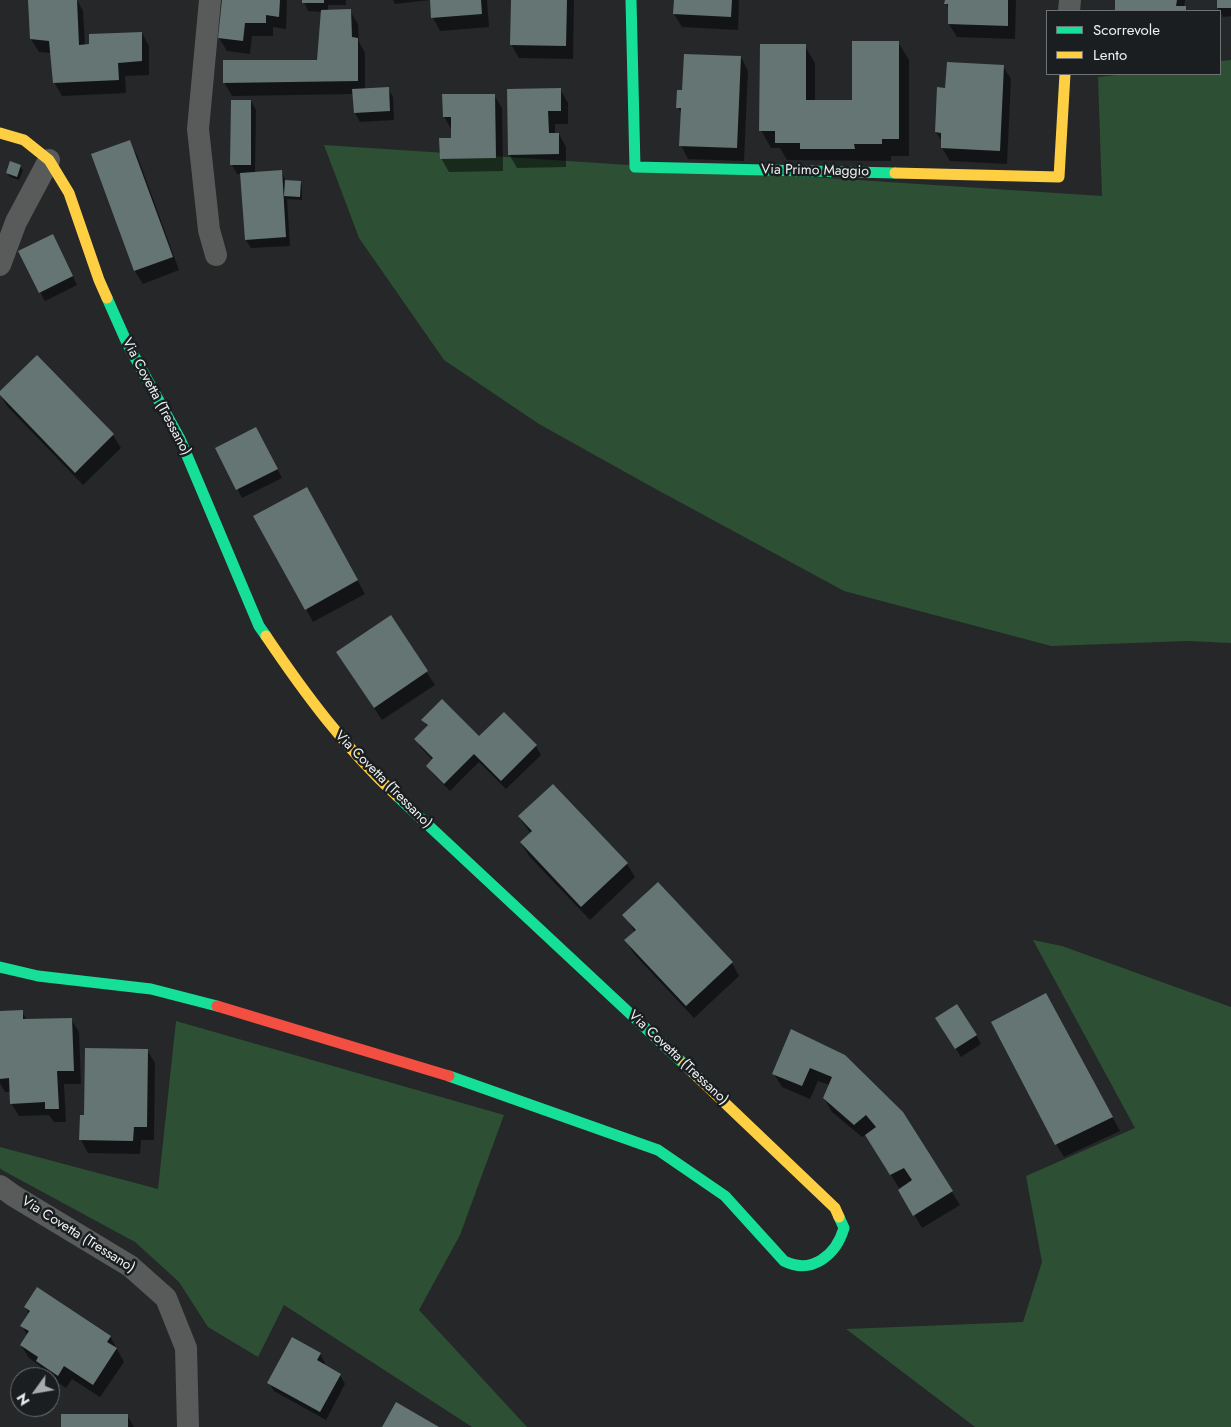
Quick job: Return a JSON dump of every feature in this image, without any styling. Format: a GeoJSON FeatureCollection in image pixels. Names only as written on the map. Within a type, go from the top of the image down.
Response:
{"type":"FeatureCollection","features":[{"type":"Feature","properties":{"kind":"street"},"geometry":{"type":"LineString","coordinates":[[210,0],[198,129],[209,230],[216,255]]}},
{"type":"Feature","properties":{"kind":"street","name":"Via Primo Maggio"},"geometry":{"type":"LineString","coordinates":[[631,0],[635,167],[1059,177],[1065,75]]}},
{"type":"Feature","properties":{"kind":"street","name":"Via Covetta (Tressano)"},"geometry":{"type":"LineString","coordinates":[[0,133],[24,140],[49,160],[69,193],[99,280],[127,343],[180,439],[259,626],[300,688],[340,737],[385,785],[761,1136],[835,1208],[844,1228],[840,1241],[819,1262],[804,1267],[794,1266],[784,1261],[725,1196],[658,1150],[433,1070],[238,1012],[151,989],[38,976],[0,967]]}},
{"type":"Feature","properties":{"kind":"street"},"geometry":{"type":"LineString","coordinates":[[0,265],[4,241],[49,160]]}},
{"type":"Feature","properties":{"kind":"street","name":"Via Covetta (Tressano)"},"geometry":{"type":"LineString","coordinates":[[0,1186],[130,1266],[166,1298],[186,1348],[188,1427]]}},
{"type":"Feature","properties":{"kind":"green space"},"geometry":{"type":"Polygon","coordinates":[[[1231,60],[1231,643],[1188,641],[1051,646],[844,591],[652,487],[539,424],[444,360],[359,238],[324,145],[1102,196],[1098,77],[1117,75],[1221,75],[1221,61],[1231,60]]]}},
{"type":"Feature","properties":{"kind":"green space"},"geometry":{"type":"Polygon","coordinates":[[[1033,940],[1062,946],[1231,1007],[1231,1427],[975,1427],[846,1329],[1023,1322],[1042,1262],[1026,1176],[1135,1128],[1033,940]]]}},
{"type":"Feature","properties":{"kind":"green space"},"geometry":{"type":"Polygon","coordinates":[[[176,1021],[504,1115],[460,1235],[419,1310],[527,1427],[472,1427],[284,1305],[258,1357],[208,1327],[179,1282],[135,1242],[0,1168],[0,1147],[158,1189],[176,1021]]]}},
{"type":"Feature","properties":{"kind":"building"},"geometry":{"type":"Polygon","coordinates":[[[28,0],[77,0],[79,45],[89,44],[89,34],[142,32],[142,61],[118,63],[119,80],[53,83],[49,41],[30,39],[28,0]]]}},
{"type":"Feature","properties":{"kind":"building"},"geometry":{"type":"Polygon","coordinates":[[[222,0],[280,0],[279,17],[266,15],[266,23],[245,23],[243,41],[218,38],[222,0]]]}},
{"type":"Feature","properties":{"kind":"building"},"geometry":{"type":"Polygon","coordinates":[[[302,0],[324,0],[324,3],[302,3],[302,0]]]}},
{"type":"Feature","properties":{"kind":"building"},"geometry":{"type":"Polygon","coordinates":[[[430,0],[481,0],[482,14],[431,18],[430,0]]]}},
{"type":"Feature","properties":{"kind":"building"},"geometry":{"type":"Polygon","coordinates":[[[511,0],[567,0],[566,46],[510,45],[511,0]]]}},
{"type":"Feature","properties":{"kind":"building"},"geometry":{"type":"Polygon","coordinates":[[[674,0],[732,0],[731,17],[673,14],[674,0]]]}},
{"type":"Feature","properties":{"kind":"building"},"geometry":{"type":"Polygon","coordinates":[[[945,0],[1008,0],[1008,26],[948,24],[948,4],[944,4],[945,0]]]}},
{"type":"Feature","properties":{"kind":"building"},"geometry":{"type":"Polygon","coordinates":[[[1115,0],[1177,0],[1176,6],[1186,6],[1186,10],[1115,10],[1115,0]]]}},
{"type":"Feature","properties":{"kind":"building"},"geometry":{"type":"Polygon","coordinates":[[[1217,0],[1231,0],[1231,8],[1217,8],[1217,0]]]}},
{"type":"Feature","properties":{"kind":"building"},"geometry":{"type":"Polygon","coordinates":[[[351,9],[352,37],[358,38],[358,81],[223,83],[223,60],[317,60],[321,10],[351,9]]]}},
{"type":"Feature","properties":{"kind":"building"},"geometry":{"type":"Polygon","coordinates":[[[852,41],[899,41],[899,139],[882,139],[882,144],[854,144],[855,149],[800,149],[800,143],[775,143],[775,131],[759,131],[760,44],[806,44],[806,100],[852,100],[852,41]]]}},
{"type":"Feature","properties":{"kind":"building"},"geometry":{"type":"Polygon","coordinates":[[[684,54],[741,56],[737,148],[679,146],[681,108],[676,108],[677,90],[682,90],[684,54]]]}},
{"type":"Feature","properties":{"kind":"building"},"geometry":{"type":"Polygon","coordinates":[[[947,62],[1004,65],[1000,151],[941,148],[941,133],[935,132],[937,87],[945,88],[947,62]]]}},
{"type":"Feature","properties":{"kind":"building"},"geometry":{"type":"Polygon","coordinates":[[[389,87],[390,111],[354,113],[352,89],[389,87]]]}},
{"type":"Feature","properties":{"kind":"building"},"geometry":{"type":"Polygon","coordinates":[[[561,88],[561,111],[548,111],[549,133],[559,133],[559,154],[508,155],[507,89],[561,88]]]}},
{"type":"Feature","properties":{"kind":"building"},"geometry":{"type":"Polygon","coordinates":[[[442,94],[495,94],[496,158],[440,159],[439,138],[451,138],[451,117],[443,117],[442,94]]]}},
{"type":"Feature","properties":{"kind":"building"},"geometry":{"type":"Polygon","coordinates":[[[231,100],[251,100],[251,165],[230,165],[231,100]]]}},
{"type":"Feature","properties":{"kind":"building"},"geometry":{"type":"Polygon","coordinates":[[[130,140],[173,257],[134,271],[91,154],[130,140]]]}},
{"type":"Feature","properties":{"kind":"building"},"geometry":{"type":"Polygon","coordinates":[[[10,161],[21,165],[17,177],[6,173],[10,161]]]}},
{"type":"Feature","properties":{"kind":"building"},"geometry":{"type":"Polygon","coordinates":[[[282,170],[286,237],[245,240],[240,173],[282,170]]]}},
{"type":"Feature","properties":{"kind":"building"},"geometry":{"type":"Polygon","coordinates":[[[285,180],[301,181],[300,197],[284,196],[285,180]]]}},
{"type":"Feature","properties":{"kind":"building"},"geometry":{"type":"Polygon","coordinates":[[[53,234],[73,276],[39,293],[18,251],[53,234]]]}},
{"type":"Feature","properties":{"kind":"building"},"geometry":{"type":"Polygon","coordinates":[[[37,355],[114,434],[75,473],[0,395],[0,391],[37,355]]]}},
{"type":"Feature","properties":{"kind":"building"},"geometry":{"type":"Polygon","coordinates":[[[256,427],[278,469],[236,490],[215,448],[256,427]]]}},
{"type":"Feature","properties":{"kind":"building"},"geometry":{"type":"Polygon","coordinates":[[[307,487],[358,580],[305,610],[253,516],[307,487]]]}},
{"type":"Feature","properties":{"kind":"building"},"geometry":{"type":"Polygon","coordinates":[[[391,615],[428,671],[374,708],[336,652],[391,615]]]}},
{"type":"Feature","properties":{"kind":"building"},"geometry":{"type":"Polygon","coordinates":[[[442,699],[479,736],[504,712],[537,745],[501,781],[474,754],[444,784],[426,766],[433,758],[414,739],[428,725],[421,720],[442,699]]]}},
{"type":"Feature","properties":{"kind":"building"},"geometry":{"type":"Polygon","coordinates":[[[553,784],[628,863],[581,907],[520,842],[532,831],[518,816],[553,784]]]}},
{"type":"Feature","properties":{"kind":"building"},"geometry":{"type":"Polygon","coordinates":[[[658,882],[733,962],[686,1006],[624,940],[636,930],[622,915],[658,882]]]}},
{"type":"Feature","properties":{"kind":"building"},"geometry":{"type":"Polygon","coordinates":[[[1046,993],[1113,1117],[1055,1145],[991,1022],[1046,993]]]}},
{"type":"Feature","properties":{"kind":"building"},"geometry":{"type":"Polygon","coordinates":[[[957,1004],[977,1035],[955,1049],[935,1018],[957,1004]]]}},
{"type":"Feature","properties":{"kind":"building"},"geometry":{"type":"Polygon","coordinates":[[[23,1010],[23,1019],[72,1018],[74,1071],[57,1071],[59,1109],[45,1109],[45,1102],[10,1104],[9,1078],[0,1079],[0,1011],[23,1010]]]}},
{"type":"Feature","properties":{"kind":"building"},"geometry":{"type":"Polygon","coordinates":[[[791,1029],[845,1055],[903,1112],[953,1191],[913,1216],[898,1190],[912,1180],[904,1168],[890,1175],[865,1135],[876,1127],[866,1115],[854,1125],[823,1098],[832,1077],[810,1068],[802,1086],[772,1074],[791,1029]]]}},
{"type":"Feature","properties":{"kind":"building"},"geometry":{"type":"Polygon","coordinates":[[[85,1048],[148,1049],[147,1127],[134,1127],[133,1141],[79,1140],[80,1115],[84,1115],[85,1048]]]}},
{"type":"Feature","properties":{"kind":"building"},"geometry":{"type":"Polygon","coordinates":[[[37,1287],[111,1336],[107,1342],[117,1348],[93,1385],[64,1366],[60,1373],[60,1367],[45,1367],[36,1361],[38,1357],[20,1345],[29,1331],[20,1326],[30,1311],[24,1307],[37,1287]]]}},
{"type":"Feature","properties":{"kind":"building"},"geometry":{"type":"Polygon","coordinates":[[[292,1337],[321,1353],[317,1360],[341,1374],[320,1412],[267,1383],[292,1337]]]}},
{"type":"Feature","properties":{"kind":"building"},"geometry":{"type":"Polygon","coordinates":[[[396,1402],[439,1427],[382,1427],[396,1402]]]}},
{"type":"Feature","properties":{"kind":"building"},"geometry":{"type":"Polygon","coordinates":[[[61,1414],[128,1414],[128,1427],[61,1427],[61,1414]]]}},
{"type":"Feature","properties":{"kind":"traffic: fast"},"geometry":{"type":"LineString","coordinates":[[631,0],[635,167],[895,173]]}},
{"type":"Feature","properties":{"kind":"traffic: fast"},"geometry":{"type":"LineString","coordinates":[[107,298],[127,343],[180,439],[259,626],[266,636]]}},
{"type":"Feature","properties":{"kind":"traffic: fast"},"geometry":{"type":"LineString","coordinates":[[397,796],[684,1064]]}},
{"type":"Feature","properties":{"kind":"traffic: fast"},"geometry":{"type":"LineString","coordinates":[[0,967],[38,976],[151,989],[217,1006]]}},
{"type":"Feature","properties":{"kind":"traffic: fast"},"geometry":{"type":"LineString","coordinates":[[449,1076],[658,1150],[725,1196],[784,1261],[794,1265],[804,1266],[813,1264],[829,1254],[835,1247],[844,1228],[839,1217]]}},
{"type":"Feature","properties":{"kind":"traffic: slow"},"geometry":{"type":"LineString","coordinates":[[895,173],[1059,177],[1065,75]]}},
{"type":"Feature","properties":{"kind":"traffic: slow"},"geometry":{"type":"LineString","coordinates":[[0,133],[24,140],[49,160],[69,193],[107,298]]}},
{"type":"Feature","properties":{"kind":"traffic: slow"},"geometry":{"type":"LineString","coordinates":[[266,636],[343,740],[397,796]]}},
{"type":"Feature","properties":{"kind":"traffic: slow"},"geometry":{"type":"LineString","coordinates":[[684,1064],[835,1208],[839,1217]]}},
{"type":"Feature","properties":{"kind":"traffic: jam"},"geometry":{"type":"LineString","coordinates":[[217,1006],[449,1076]]}}]}
